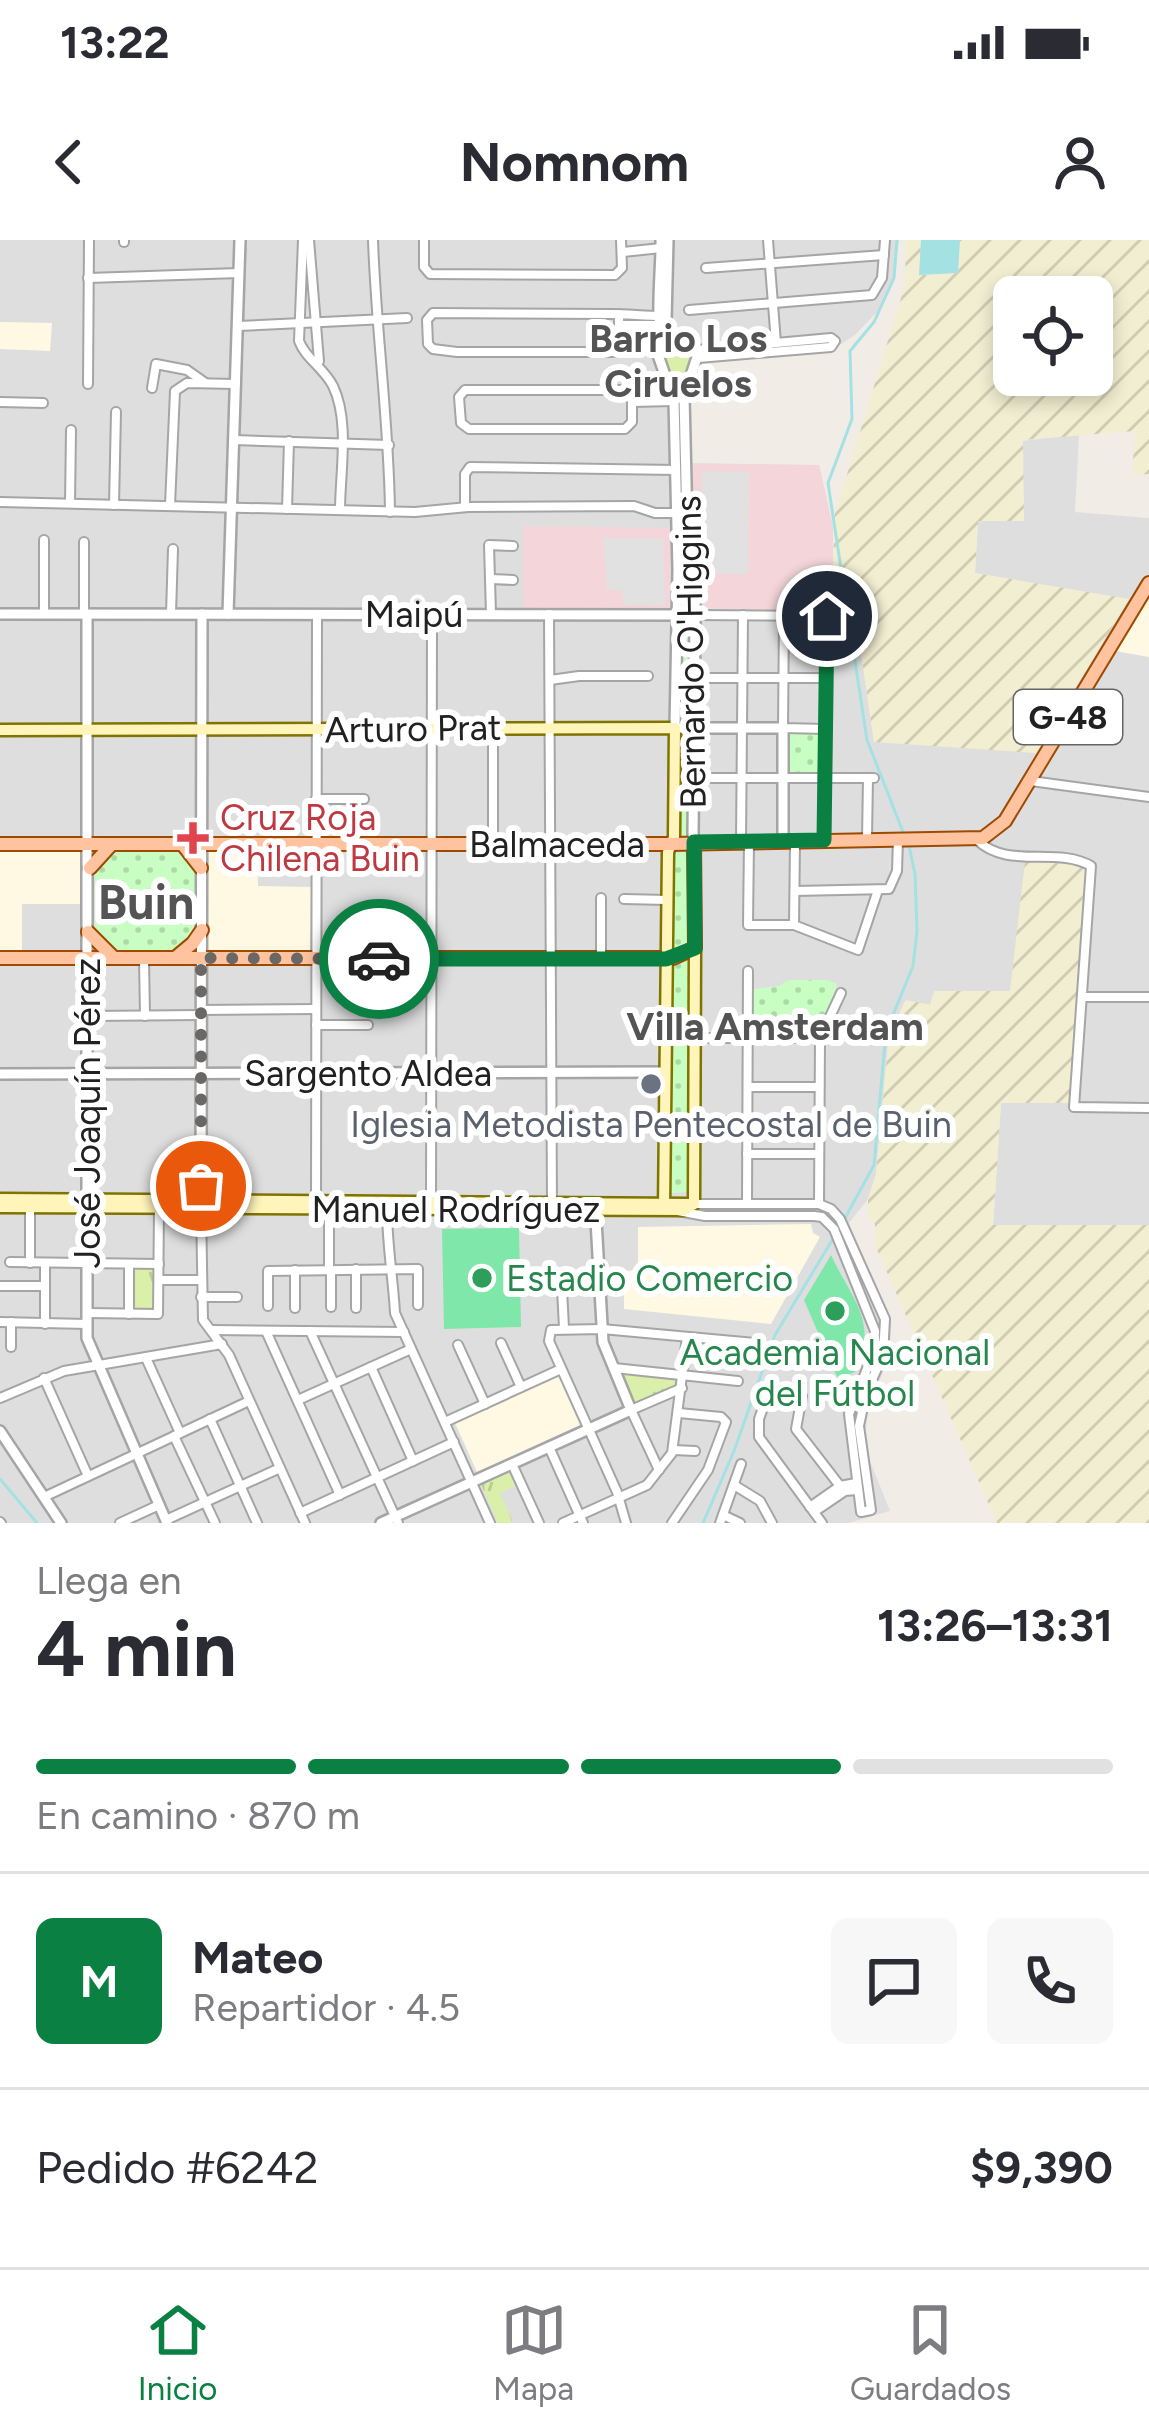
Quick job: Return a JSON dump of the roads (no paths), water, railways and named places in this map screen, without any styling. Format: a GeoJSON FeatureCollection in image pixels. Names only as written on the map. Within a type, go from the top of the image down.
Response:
{"type":"FeatureCollection","features":[{"type":"Feature","properties":{"kind":"main road","name":"G-48"},"geometry":{"type":"LineString","coordinates":[[977,840],[1002,826],[1149,583]]}},
{"type":"Feature","properties":{"kind":"main road","name":"Arturo Prat"},"geometry":{"type":"LineString","coordinates":[[0,730],[675,728]]}},
{"type":"Feature","properties":{"kind":"main road","name":"Bernardo O'Higgins"},"geometry":{"type":"LineString","coordinates":[[667,1207],[666,959],[675,728]]}},
{"type":"Feature","properties":{"kind":"main road","name":"Balmaceda"},"geometry":{"type":"LineString","coordinates":[[0,844],[977,840]]}},
{"type":"Feature","properties":{"kind":"main road","name":"Bernardo O'Higgins"},"geometry":{"type":"LineString","coordinates":[[694,842],[694,1204]]}},
{"type":"Feature","properties":{"kind":"main road"},"geometry":{"type":"LineString","coordinates":[[89,868],[112,844]]}},
{"type":"Feature","properties":{"kind":"main road"},"geometry":{"type":"LineString","coordinates":[[183,845],[202,868]]}},
{"type":"Feature","properties":{"kind":"main road"},"geometry":{"type":"LineString","coordinates":[[174,958],[202,930]]}},
{"type":"Feature","properties":{"kind":"main road"},"geometry":{"type":"LineString","coordinates":[[88,932],[94,943],[115,958]]}},
{"type":"Feature","properties":{"kind":"main road"},"geometry":{"type":"LineString","coordinates":[[0,958],[666,959],[695,948]]}},
{"type":"Feature","properties":{"kind":"main road","name":"Manuel Rodríguez"},"geometry":{"type":"LineString","coordinates":[[0,1203],[694,1204]]}},
{"type":"Feature","properties":{"kind":"main road","name":"Manuel Rodríguez"},"geometry":{"type":"LineString","coordinates":[[0,1203],[159,1208],[201,1204]]}},
{"type":"Feature","properties":{"kind":"main road","name":"Manuel Rodríguez"},"geometry":{"type":"LineString","coordinates":[[322,1204],[387,1209],[431,1205]]}},
{"type":"Feature","properties":{"kind":"street"},"geometry":{"type":"LineString","coordinates":[[88,384],[89,240]]}},
{"type":"Feature","properties":{"kind":"street"},"geometry":{"type":"LineString","coordinates":[[222,614],[229,590],[240,240]]}},
{"type":"Feature","properties":{"kind":"street"},"geometry":{"type":"LineString","coordinates":[[306,240],[302,348],[319,363],[338,399],[340,510]]}},
{"type":"Feature","properties":{"kind":"street"},"geometry":{"type":"LineString","coordinates":[[373,240],[390,512]]}},
{"type":"Feature","properties":{"kind":"street"},"geometry":{"type":"LineString","coordinates":[[424,240],[427,273],[620,273],[621,240]]}},
{"type":"Feature","properties":{"kind":"street"},"geometry":{"type":"LineString","coordinates":[[768,240],[776,343]]}},
{"type":"Feature","properties":{"kind":"street"},"geometry":{"type":"LineString","coordinates":[[689,310],[875,293],[882,278],[885,240]]}},
{"type":"Feature","properties":{"kind":"street"},"geometry":{"type":"LineString","coordinates":[[623,254],[664,243]]}},
{"type":"Feature","properties":{"kind":"street","name":"Bernardo O'Higgins"},"geometry":{"type":"LineString","coordinates":[[664,243],[662,321],[668,339],[658,358],[674,397],[681,456],[676,470],[681,494],[675,728]]}},
{"type":"Feature","properties":{"kind":"street"},"geometry":{"type":"LineString","coordinates":[[306,255],[319,363]]}},
{"type":"Feature","properties":{"kind":"street"},"geometry":{"type":"LineString","coordinates":[[706,268],[884,255]]}},
{"type":"Feature","properties":{"kind":"street"},"geometry":{"type":"LineString","coordinates":[[88,278],[239,273]]}},
{"type":"Feature","properties":{"kind":"street"},"geometry":{"type":"LineString","coordinates":[[619,320],[616,350],[466,352],[430,347],[430,315],[662,321]]}},
{"type":"Feature","properties":{"kind":"street"},"geometry":{"type":"LineString","coordinates":[[238,326],[406,318]]}},
{"type":"Feature","properties":{"kind":"street"},"geometry":{"type":"LineString","coordinates":[[668,339],[686,338],[697,354]]}},
{"type":"Feature","properties":{"kind":"street"},"geometry":{"type":"LineString","coordinates":[[831,338],[835,345],[697,354],[831,338]]}},
{"type":"Feature","properties":{"kind":"street","name":"Bernardo O'Higgins"},"geometry":{"type":"LineString","coordinates":[[694,842],[695,590],[688,567],[681,456],[684,391],[697,354]]}},
{"type":"Feature","properties":{"kind":"street"},"geometry":{"type":"LineString","coordinates":[[152,388],[156,364],[188,370],[205,383]]}},
{"type":"Feature","properties":{"kind":"street"},"geometry":{"type":"LineString","coordinates":[[170,506],[172,400],[178,388],[187,383],[236,384]]}},
{"type":"Feature","properties":{"kind":"street"},"geometry":{"type":"LineString","coordinates":[[632,391],[630,427],[463,427],[461,393],[632,391],[674,397]]}},
{"type":"Feature","properties":{"kind":"street"},"geometry":{"type":"LineString","coordinates":[[632,402],[674,397]]}},
{"type":"Feature","properties":{"kind":"street"},"geometry":{"type":"LineString","coordinates":[[0,402],[43,403]]}},
{"type":"Feature","properties":{"kind":"street"},"geometry":{"type":"LineString","coordinates":[[114,505],[116,412]]}},
{"type":"Feature","properties":{"kind":"street"},"geometry":{"type":"LineString","coordinates":[[70,503],[71,430]]}},
{"type":"Feature","properties":{"kind":"street"},"geometry":{"type":"LineString","coordinates":[[234,440],[389,445]]}},
{"type":"Feature","properties":{"kind":"street"},"geometry":{"type":"LineString","coordinates":[[287,509],[289,441]]}},
{"type":"Feature","properties":{"kind":"street"},"geometry":{"type":"LineString","coordinates":[[465,507],[465,474],[470,467],[676,470]]}},
{"type":"Feature","properties":{"kind":"street"},"geometry":{"type":"LineString","coordinates":[[0,502],[390,512],[634,506],[677,514]]}},
{"type":"Feature","properties":{"kind":"street"},"geometry":{"type":"LineString","coordinates":[[44,540],[44,614]]}},
{"type":"Feature","properties":{"kind":"street"},"geometry":{"type":"LineString","coordinates":[[84,542],[85,614]]}},
{"type":"Feature","properties":{"kind":"street"},"geometry":{"type":"LineString","coordinates":[[490,614],[489,545],[513,546]]}},
{"type":"Feature","properties":{"kind":"street"},"geometry":{"type":"LineString","coordinates":[[171,614],[173,549]]}},
{"type":"Feature","properties":{"kind":"street"},"geometry":{"type":"LineString","coordinates":[[490,579],[513,580]]}},
{"type":"Feature","properties":{"kind":"street","name":"Maipú"},"geometry":{"type":"LineString","coordinates":[[0,614],[827,616],[826,678]]}},
{"type":"Feature","properties":{"kind":"street","name":"José Joaquín Pérez"},"geometry":{"type":"LineString","coordinates":[[85,614],[88,1345],[167,1522]]}},
{"type":"Feature","properties":{"kind":"street"},"geometry":{"type":"LineString","coordinates":[[202,614],[201,1297],[206,1347]]}},
{"type":"Feature","properties":{"kind":"street"},"geometry":{"type":"LineString","coordinates":[[317,614],[316,1073],[331,1307]]}},
{"type":"Feature","properties":{"kind":"street"},"geometry":{"type":"LineString","coordinates":[[431,1205],[432,614]]}},
{"type":"Feature","properties":{"kind":"street"},"geometry":{"type":"LineString","coordinates":[[549,614],[552,1205]]}},
{"type":"Feature","properties":{"kind":"street"},"geometry":{"type":"LineString","coordinates":[[743,615],[742,778],[748,925],[794,926],[859,950],[878,890]]}},
{"type":"Feature","properties":{"kind":"street"},"geometry":{"type":"LineString","coordinates":[[784,616],[783,778],[794,926]]}},
{"type":"Feature","properties":{"kind":"street"},"geometry":{"type":"LineString","coordinates":[[550,680],[648,676]]}},
{"type":"Feature","properties":{"kind":"street"},"geometry":{"type":"LineString","coordinates":[[695,678],[826,678],[824,840]]}},
{"type":"Feature","properties":{"kind":"street"},"geometry":{"type":"LineString","coordinates":[[491,727],[491,844]]}},
{"type":"Feature","properties":{"kind":"street","name":"Arturo Prat"},"geometry":{"type":"LineString","coordinates":[[675,728],[826,729]]}},
{"type":"Feature","properties":{"kind":"street"},"geometry":{"type":"LineString","coordinates":[[694,778],[871,778],[867,839]]}},
{"type":"Feature","properties":{"kind":"street"},"geometry":{"type":"LineString","coordinates":[[1030,781],[1149,796]]}},
{"type":"Feature","properties":{"kind":"street"},"geometry":{"type":"LineString","coordinates":[[316,799],[364,799]]}},
{"type":"Feature","properties":{"kind":"street"},"geometry":{"type":"LineString","coordinates":[[795,891],[878,890],[894,884],[903,839]]}},
{"type":"Feature","properties":{"kind":"street"},"geometry":{"type":"LineString","coordinates":[[977,840],[1000,854],[1090,865],[1093,875],[1074,1107],[1149,1108]]}},
{"type":"Feature","properties":{"kind":"street"},"geometry":{"type":"LineString","coordinates":[[601,898],[601,959]]}},
{"type":"Feature","properties":{"kind":"street"},"geometry":{"type":"LineString","coordinates":[[624,899],[667,900]]}},
{"type":"Feature","properties":{"kind":"street"},"geometry":{"type":"LineString","coordinates":[[144,958],[145,1016]]}},
{"type":"Feature","properties":{"kind":"street"},"geometry":{"type":"LineString","coordinates":[[747,1204],[748,971]]}},
{"type":"Feature","properties":{"kind":"street"},"geometry":{"type":"LineString","coordinates":[[841,993],[820,1038],[819,1204],[839,1228],[871,1284],[886,1330],[883,1355],[849,1414],[856,1449],[866,1511],[857,1486],[856,1449]]}},
{"type":"Feature","properties":{"kind":"street"},"geometry":{"type":"LineString","coordinates":[[1084,997],[1149,997]]}},
{"type":"Feature","properties":{"kind":"street"},"geometry":{"type":"LineString","coordinates":[[88,1016],[316,1009]]}},
{"type":"Feature","properties":{"kind":"street"},"geometry":{"type":"LineString","coordinates":[[316,1025],[368,1025]]}},
{"type":"Feature","properties":{"kind":"street"},"geometry":{"type":"LineString","coordinates":[[694,1038],[820,1038]]}},
{"type":"Feature","properties":{"kind":"street","name":"Sargento Aldea"},"geometry":{"type":"LineString","coordinates":[[0,1074],[665,1072]]}},
{"type":"Feature","properties":{"kind":"street"},"geometry":{"type":"LineString","coordinates":[[748,1087],[819,1088]]}},
{"type":"Feature","properties":{"kind":"street"},"geometry":{"type":"LineString","coordinates":[[694,1121],[747,1121]]}},
{"type":"Feature","properties":{"kind":"street"},"geometry":{"type":"LineString","coordinates":[[747,1154],[819,1154]]}},
{"type":"Feature","properties":{"kind":"street","name":"Manuel Rodríguez"},"geometry":{"type":"LineString","coordinates":[[694,1204],[819,1204]]}},
{"type":"Feature","properties":{"kind":"street"},"geometry":{"type":"LineString","coordinates":[[595,1205],[602,1329],[612,1368],[658,1470]]}},
{"type":"Feature","properties":{"kind":"street"},"geometry":{"type":"LineString","coordinates":[[30,1207],[30,1262]]}},
{"type":"Feature","properties":{"kind":"street"},"geometry":{"type":"LineString","coordinates":[[667,1207],[697,1216],[814,1216],[839,1228],[873,1320],[875,1342],[865,1381]]}},
{"type":"Feature","properties":{"kind":"street"},"geometry":{"type":"LineString","coordinates":[[11,1347],[6,1322],[45,1324],[158,1314],[159,1208]]}},
{"type":"Feature","properties":{"kind":"street"},"geometry":{"type":"LineString","coordinates":[[387,1209],[394,1311],[489,1523]]}},
{"type":"Feature","properties":{"kind":"street"},"geometry":{"type":"LineString","coordinates":[[10,1262],[159,1264]]}},
{"type":"Feature","properties":{"kind":"street"},"geometry":{"type":"LineString","coordinates":[[45,1263],[45,1324]]}},
{"type":"Feature","properties":{"kind":"street"},"geometry":{"type":"LineString","coordinates":[[129,1314],[130,1265]]}},
{"type":"Feature","properties":{"kind":"street"},"geometry":{"type":"LineString","coordinates":[[356,1269],[356,1308]]}},
{"type":"Feature","properties":{"kind":"street"},"geometry":{"type":"LineString","coordinates":[[268,1306],[268,1270],[356,1269],[418,1269],[418,1305]]}},
{"type":"Feature","properties":{"kind":"street"},"geometry":{"type":"LineString","coordinates":[[295,1270],[295,1308]]}},
{"type":"Feature","properties":{"kind":"street"},"geometry":{"type":"LineString","coordinates":[[159,1280],[201,1280]]}},
{"type":"Feature","properties":{"kind":"street"},"geometry":{"type":"LineString","coordinates":[[860,1289],[871,1284]]}},
{"type":"Feature","properties":{"kind":"street"},"geometry":{"type":"LineString","coordinates":[[0,1286],[45,1286]]}},
{"type":"Feature","properties":{"kind":"street"},"geometry":{"type":"LineString","coordinates":[[564,1328],[557,1289],[599,1288]]}},
{"type":"Feature","properties":{"kind":"street"},"geometry":{"type":"LineString","coordinates":[[201,1297],[237,1297]]}},
{"type":"Feature","properties":{"kind":"street"},"geometry":{"type":"LineString","coordinates":[[203,1319],[222,1344],[303,1518],[340,1495],[454,1442]]}},
{"type":"Feature","properties":{"kind":"street"},"geometry":{"type":"LineString","coordinates":[[626,1523],[549,1341],[551,1330],[602,1329],[755,1343]]}},
{"type":"Feature","properties":{"kind":"street"},"geometry":{"type":"LineString","coordinates":[[210,1330],[404,1332]]}},
{"type":"Feature","properties":{"kind":"street"},"geometry":{"type":"LineString","coordinates":[[266,1331],[340,1495]]}},
{"type":"Feature","properties":{"kind":"street"},"geometry":{"type":"LineString","coordinates":[[310,1331],[397,1520]]}},
{"type":"Feature","properties":{"kind":"street"},"geometry":{"type":"LineString","coordinates":[[563,1523],[581,1519],[647,1485],[674,1450],[687,1337]]}},
{"type":"Feature","properties":{"kind":"street"},"geometry":{"type":"LineString","coordinates":[[501,1343],[521,1387]]}},
{"type":"Feature","properties":{"kind":"street"},"geometry":{"type":"LineString","coordinates":[[0,1398],[44,1378],[222,1344]]}},
{"type":"Feature","properties":{"kind":"street"},"geometry":{"type":"LineString","coordinates":[[458,1345],[484,1404]]}},
{"type":"Feature","properties":{"kind":"street"},"geometry":{"type":"LineString","coordinates":[[298,1401],[411,1348]]}},
{"type":"Feature","properties":{"kind":"street"},"geometry":{"type":"LineString","coordinates":[[146,1358],[214,1523]]}},
{"type":"Feature","properties":{"kind":"street"},"geometry":{"type":"LineString","coordinates":[[370,1367],[413,1461]]}},
{"type":"Feature","properties":{"kind":"street"},"geometry":{"type":"LineString","coordinates":[[612,1368],[738,1381]]}},
{"type":"Feature","properties":{"kind":"street"},"geometry":{"type":"LineString","coordinates":[[445,1422],[561,1369]]}},
{"type":"Feature","properties":{"kind":"street"},"geometry":{"type":"LineString","coordinates":[[44,1378],[88,1476]]}},
{"type":"Feature","properties":{"kind":"street"},"geometry":{"type":"LineString","coordinates":[[381,1523],[397,1520],[682,1388]]}},
{"type":"Feature","properties":{"kind":"street"},"geometry":{"type":"LineString","coordinates":[[822,1523],[759,1437],[759,1419],[770,1388],[802,1396],[796,1429],[840,1486]]}},
{"type":"Feature","properties":{"kind":"street"},"geometry":{"type":"LineString","coordinates":[[44,1497],[250,1401]]}},
{"type":"Feature","properties":{"kind":"street"},"geometry":{"type":"LineString","coordinates":[[672,1523],[708,1470],[725,1419],[679,1413]]}},
{"type":"Feature","properties":{"kind":"street"},"geometry":{"type":"LineString","coordinates":[[210,1420],[257,1523]]}},
{"type":"Feature","properties":{"kind":"street"},"geometry":{"type":"LineString","coordinates":[[0,1431],[62,1523]]}},
{"type":"Feature","properties":{"kind":"street"},"geometry":{"type":"LineString","coordinates":[[548,1447],[581,1519]]}},
{"type":"Feature","properties":{"kind":"street"},"geometry":{"type":"LineString","coordinates":[[674,1450],[695,1451]]}},
{"type":"Feature","properties":{"kind":"street"},"geometry":{"type":"LineString","coordinates":[[512,1464],[538,1523]]}},
{"type":"Feature","properties":{"kind":"street"},"geometry":{"type":"LineString","coordinates":[[740,1523],[722,1519],[741,1464]]}},
{"type":"Feature","properties":{"kind":"street"},"geometry":{"type":"LineString","coordinates":[[167,1522],[280,1468]]}},
{"type":"Feature","properties":{"kind":"street"},"geometry":{"type":"LineString","coordinates":[[734,1485],[760,1501],[772,1523]]}},
{"type":"Feature","properties":{"kind":"street"},"geometry":{"type":"LineString","coordinates":[[812,1510],[840,1486],[857,1486]]}},
{"type":"Feature","properties":{"kind":"street"},"geometry":{"type":"LineString","coordinates":[[812,1510],[857,1486]]}},
{"type":"Feature","properties":{"kind":"street"},"geometry":{"type":"LineString","coordinates":[[120,1523],[159,1505]]}},
{"type":"Feature","properties":{"kind":"water"},"geometry":{"type":"Polygon","coordinates":[[[921,240],[960,240],[958,273],[919,275],[921,240]]]}},
{"type":"Feature","properties":{"kind":"waterway"},"geometry":{"type":"LineString","coordinates":[[897,240],[894,278],[874,322],[850,351],[852,419],[828,483],[867,740],[905,837]]}},
{"type":"Feature","properties":{"kind":"waterway"},"geometry":{"type":"LineString","coordinates":[[845,1218],[874,1165],[886,1032],[913,966],[917,931],[909,846]]}},
{"type":"Feature","properties":{"kind":"waterway"},"geometry":{"type":"LineString","coordinates":[[703,1523],[775,1335],[834,1237]]}},
{"type":"Feature","properties":{"kind":"waterway"},"geometry":{"type":"LineString","coordinates":[[0,1479],[37,1523]]}},
{"type":"Feature","properties":{"kind":"place","name":"Cruz Roja Chilena Buin"},"geometry":{"type":"Point","coordinates":[193,838]}},
{"type":"Feature","properties":{"kind":"place","name":"Iglesia Metodista Pentecostal de Buin"},"geometry":{"type":"Point","coordinates":[651,1084]}},
{"type":"Feature","properties":{"kind":"place","name":"Estadio Comercio"},"geometry":{"type":"Point","coordinates":[482,1278]}},
{"type":"Feature","properties":{"kind":"place","name":"Academia Nacional del Fútbol"},"geometry":{"type":"Point","coordinates":[835,1311]}},
{"type":"Feature","properties":{"kind":"district","name":"Barrio Los Ciruelos"},"geometry":{"type":"Point","coordinates":[678,360]}},
{"type":"Feature","properties":{"kind":"district","name":"Buin"},"geometry":{"type":"Point","coordinates":[146,902]}},
{"type":"Feature","properties":{"kind":"district","name":"Villa Amsterdam"},"geometry":{"type":"Point","coordinates":[775,1026]}}]}
